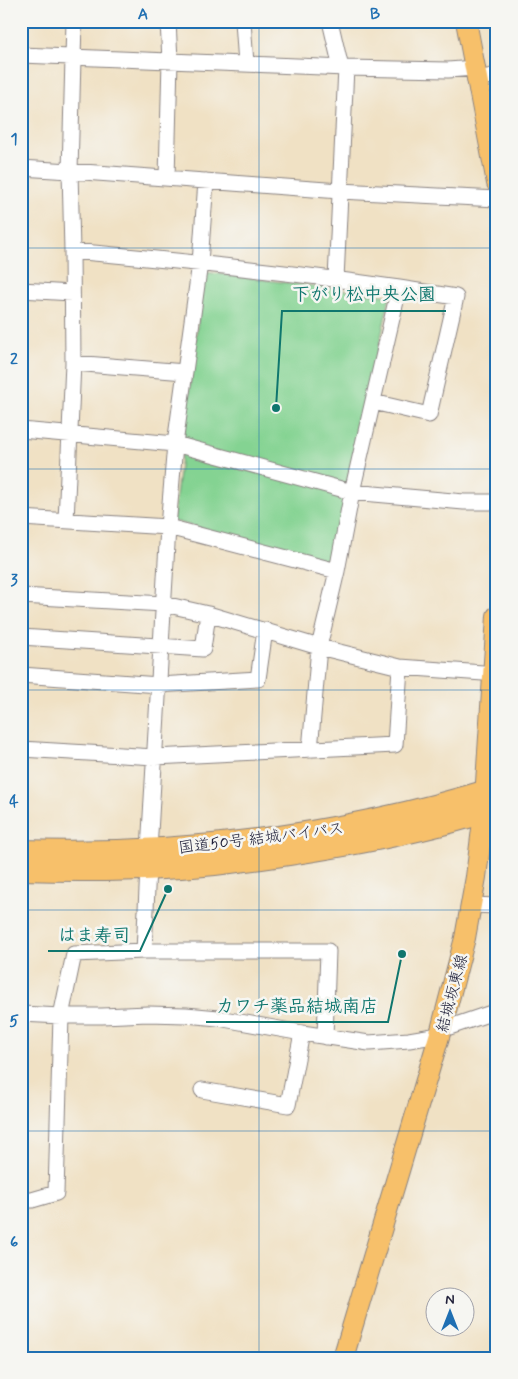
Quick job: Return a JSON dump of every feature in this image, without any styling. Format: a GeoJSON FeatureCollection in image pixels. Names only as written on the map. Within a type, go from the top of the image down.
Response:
{"type":"FeatureCollection","features":[{"type":"Feature","properties":{"kind":"highway","name":"国道50号 結城バイパス"},"geometry":{"type":"LineString","coordinates":[[21,851],[228,863],[312,851],[453,822],[491,800]]}},
{"type":"Feature","properties":{"kind":"highway","name":"国道50号 結城バイパス"},"geometry":{"type":"LineString","coordinates":[[21,869],[48,870],[149,859]]}},
{"type":"Feature","properties":{"kind":"main road"},"geometry":{"type":"LineString","coordinates":[[466,21],[497,183]]}},
{"type":"Feature","properties":{"kind":"main road","name":"結城坂東線"},"geometry":{"type":"LineString","coordinates":[[343,1358],[440,1033],[466,938],[491,800],[497,616]]}},
{"type":"Feature","properties":{"kind":"street"},"geometry":{"type":"LineString","coordinates":[[66,521],[73,363],[70,170],[74,21]]}},
{"type":"Feature","properties":{"kind":"street"},"geometry":{"type":"LineString","coordinates":[[167,178],[170,60],[168,21]]}},
{"type":"Feature","properties":{"kind":"street"},"geometry":{"type":"LineString","coordinates":[[243,21],[246,64]]}},
{"type":"Feature","properties":{"kind":"street"},"geometry":{"type":"LineString","coordinates":[[330,21],[344,68],[336,279]]}},
{"type":"Feature","properties":{"kind":"street"},"geometry":{"type":"LineString","coordinates":[[21,56],[448,70],[497,75]]}},
{"type":"Feature","properties":{"kind":"street"},"geometry":{"type":"LineString","coordinates":[[21,168],[70,170],[340,192],[497,199]]}},
{"type":"Feature","properties":{"kind":"street"},"geometry":{"type":"LineString","coordinates":[[144,951],[168,527],[175,444],[200,263],[206,181]]}},
{"type":"Feature","properties":{"kind":"street"},"geometry":{"type":"LineString","coordinates":[[72,251],[200,263],[336,279],[456,297],[429,415],[373,402]]}},
{"type":"Feature","properties":{"kind":"street"},"geometry":{"type":"LineString","coordinates":[[310,750],[320,647],[352,492],[399,288]]}},
{"type":"Feature","properties":{"kind":"street"},"geometry":{"type":"LineString","coordinates":[[21,290],[72,294]]}},
{"type":"Feature","properties":{"kind":"street"},"geometry":{"type":"LineString","coordinates":[[73,363],[185,372]]}},
{"type":"Feature","properties":{"kind":"street"},"geometry":{"type":"LineString","coordinates":[[21,430],[175,444],[352,492],[464,502],[497,502]]}},
{"type":"Feature","properties":{"kind":"street"},"geometry":{"type":"LineString","coordinates":[[21,518],[168,527],[337,571]]}},
{"type":"Feature","properties":{"kind":"street"},"geometry":{"type":"LineString","coordinates":[[21,596],[164,604],[208,614],[320,647],[400,667],[495,674]]}},
{"type":"Feature","properties":{"kind":"street"},"geometry":{"type":"LineString","coordinates":[[21,637],[203,649],[208,614]]}},
{"type":"Feature","properties":{"kind":"street"},"geometry":{"type":"LineString","coordinates":[[21,675],[159,685],[258,679],[265,630]]}},
{"type":"Feature","properties":{"kind":"street"},"geometry":{"type":"LineString","coordinates":[[21,749],[155,757],[395,745],[400,667]]}},
{"type":"Feature","properties":{"kind":"street"},"geometry":{"type":"LineString","coordinates":[[472,905],[497,906]]}},
{"type":"Feature","properties":{"kind":"street"},"geometry":{"type":"LineString","coordinates":[[21,1200],[32,1200],[56,1193],[61,1016],[74,954],[144,951],[328,951],[325,1037]]}},
{"type":"Feature","properties":{"kind":"street"},"geometry":{"type":"LineString","coordinates":[[21,1014],[61,1016],[186,1015],[218,1018],[325,1037],[369,1042],[414,1039],[440,1033],[497,1011]]}},
{"type":"Feature","properties":{"kind":"street"},"geometry":{"type":"LineString","coordinates":[[202,1090],[288,1105],[302,1033]]}},
{"type":"Feature","properties":{"kind":"green space"},"geometry":{"type":"Polygon","coordinates":[[[204,272],[390,296],[332,563],[173,521],[204,272]]]}},
{"type":"Feature","properties":{"kind":"place","name":"下がり松中央公園"},"geometry":{"type":"Point","coordinates":[276,408]}},
{"type":"Feature","properties":{"kind":"place","name":"はま寿司"},"geometry":{"type":"Point","coordinates":[168,889]}},
{"type":"Feature","properties":{"kind":"place","name":"カワチ薬品結城南店"},"geometry":{"type":"Point","coordinates":[402,954]}}]}
